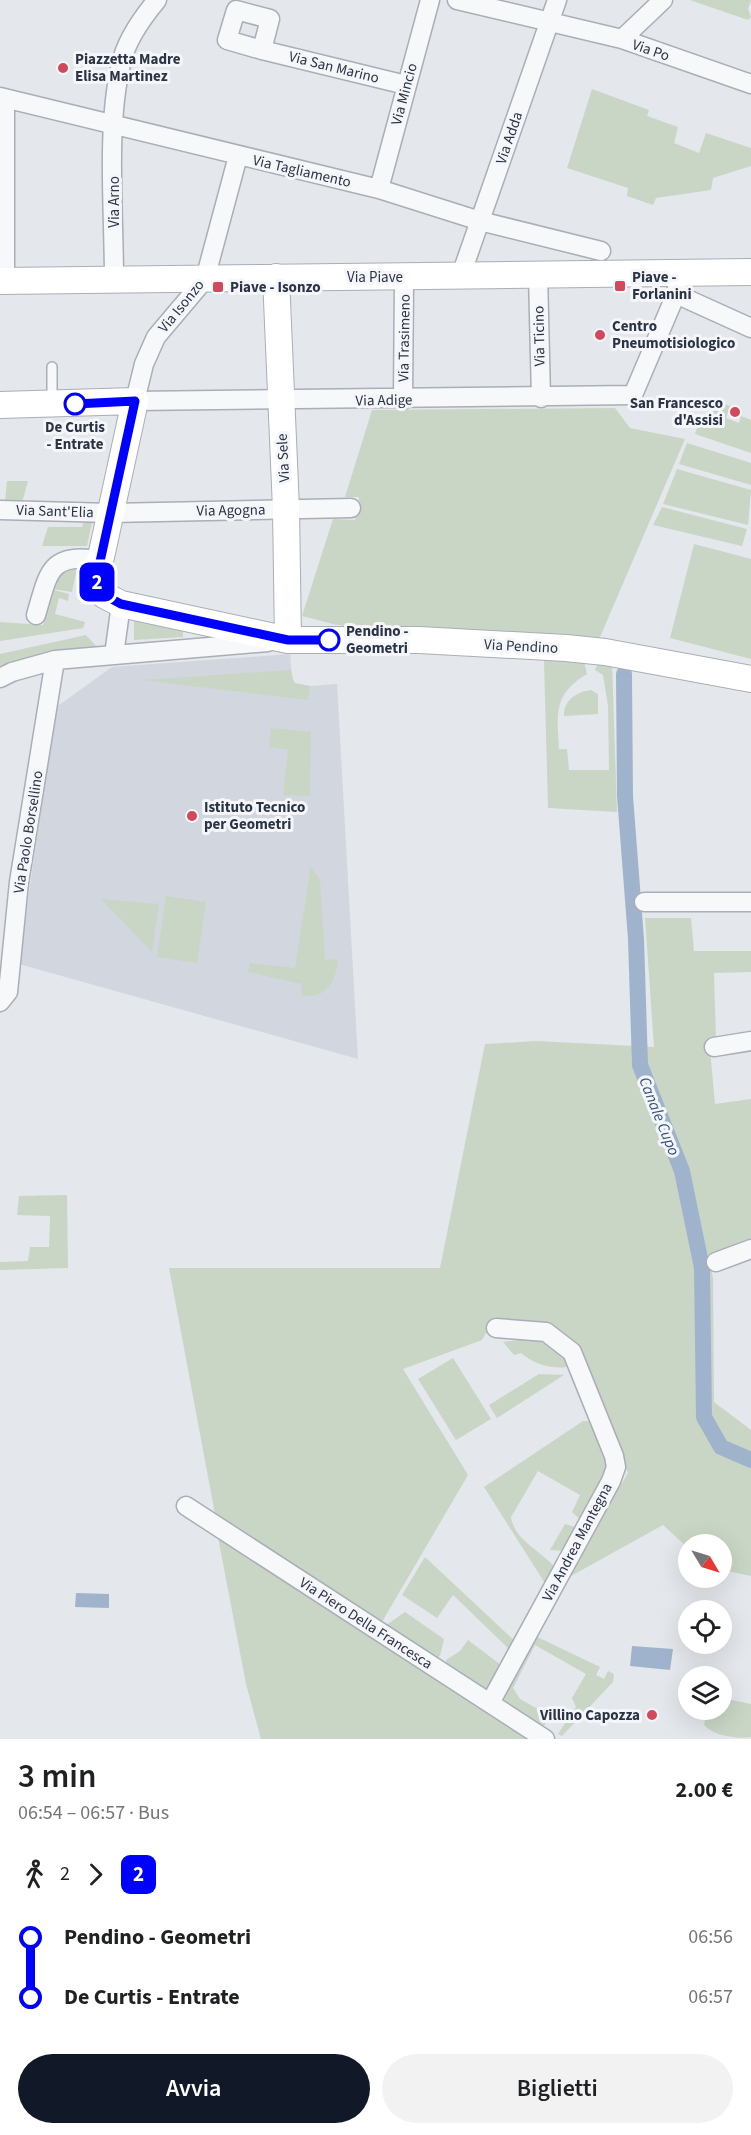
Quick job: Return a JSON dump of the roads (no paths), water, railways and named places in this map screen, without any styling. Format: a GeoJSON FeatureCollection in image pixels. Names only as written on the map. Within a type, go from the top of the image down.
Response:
{"type":"FeatureCollection","features":[{"type":"Feature","properties":{"kind":"street","name":"Via Arno"},"geometry":{"type":"LineString","coordinates":[[114,279],[113,112],[121,62],[135,29],[157,0]]}},
{"type":"Feature","properties":{"kind":"street","name":"Via Mincio"},"geometry":{"type":"LineString","coordinates":[[379,189],[430,0]]}},
{"type":"Feature","properties":{"kind":"street","name":"Via Po"},"geometry":{"type":"LineString","coordinates":[[457,0],[622,39],[751,84]]}},
{"type":"Feature","properties":{"kind":"street","name":"Via Adda"},"geometry":{"type":"LineString","coordinates":[[461,275],[557,0]]}},
{"type":"Feature","properties":{"kind":"street"},"geometry":{"type":"LineString","coordinates":[[622,39],[663,0]]}},
{"type":"Feature","properties":{"kind":"street","name":"Via San Marino"},"geometry":{"type":"LineString","coordinates":[[262,50],[406,85]]}},
{"type":"Feature","properties":{"kind":"street","name":"Via Tagliamento"},"geometry":{"type":"LineString","coordinates":[[3,97],[379,189],[480,221],[601,251]]}},
{"type":"Feature","properties":{"kind":"street"},"geometry":{"type":"LineString","coordinates":[[2,281],[3,97]]}},
{"type":"Feature","properties":{"kind":"street","name":"Via Isonzo"},"geometry":{"type":"LineString","coordinates":[[112,599],[96,580],[144,364],[156,337],[205,279],[238,156]]}},
{"type":"Feature","properties":{"kind":"street","name":"Via Piave"},"geometry":{"type":"LineString","coordinates":[[2,281],[538,274],[677,284],[751,272]]}},
{"type":"Feature","properties":{"kind":"street","name":"Via Ticino"},"geometry":{"type":"LineString","coordinates":[[538,274],[541,398]]}},
{"type":"Feature","properties":{"kind":"street","name":"Via Sele"},"geometry":{"type":"LineString","coordinates":[[276,277],[279,401],[286,509],[288,640]]}},
{"type":"Feature","properties":{"kind":"street","name":"Via Trasimeno"},"geometry":{"type":"LineString","coordinates":[[403,400],[405,277]]}},
{"type":"Feature","properties":{"kind":"street"},"geometry":{"type":"LineString","coordinates":[[677,284],[751,327]]}},
{"type":"Feature","properties":{"kind":"street","name":"Via Adige"},"geometry":{"type":"LineString","coordinates":[[135,401],[403,400],[633,395],[677,284]]}},
{"type":"Feature","properties":{"kind":"street"},"geometry":{"type":"LineString","coordinates":[[0,405],[135,401]]}},
{"type":"Feature","properties":{"kind":"street","name":"Via Agogna"},"geometry":{"type":"LineString","coordinates":[[110,513],[351,508]]}},
{"type":"Feature","properties":{"kind":"street","name":"Via Sant'Elia"},"geometry":{"type":"LineString","coordinates":[[0,510],[110,513]]}},
{"type":"Feature","properties":{"kind":"street"},"geometry":{"type":"LineString","coordinates":[[36,615],[51,571],[60,562],[69,557],[80,556],[100,560]]}},
{"type":"Feature","properties":{"kind":"street"},"geometry":{"type":"LineString","coordinates":[[112,599],[114,655]]}},
{"type":"Feature","properties":{"kind":"street","name":"Via Pendino"},"geometry":{"type":"LineString","coordinates":[[112,599],[288,640]]}},
{"type":"Feature","properties":{"kind":"street","name":"Via Pendino"},"geometry":{"type":"LineString","coordinates":[[0,678],[12,672],[55,660],[288,640],[419,640],[605,652],[751,680]]}},
{"type":"Feature","properties":{"kind":"street","name":"Via Paolo Borsellino"},"geometry":{"type":"LineString","coordinates":[[0,1002],[8,992],[19,882],[55,660]]}},
{"type":"Feature","properties":{"kind":"street"},"geometry":{"type":"LineString","coordinates":[[644,902],[751,902]]}},
{"type":"Feature","properties":{"kind":"street"},"geometry":{"type":"LineString","coordinates":[[714,1047],[751,1041]]}},
{"type":"Feature","properties":{"kind":"street"},"geometry":{"type":"LineString","coordinates":[[716,1262],[751,1249]]}},
{"type":"Feature","properties":{"kind":"street","name":"Via Andrea Mantegna"},"geometry":{"type":"LineString","coordinates":[[490,1702],[611,1481],[616,1467],[614,1456],[572,1352],[546,1332],[496,1328]]}},
{"type":"Feature","properties":{"kind":"street","name":"Via Piero Della Francesca"},"geometry":{"type":"LineString","coordinates":[[186,1506],[545,1739]]}},
{"type":"Feature","properties":{"kind":"lane"},"geometry":{"type":"LineString","coordinates":[[52,367],[52,404]]}},
{"type":"Feature","properties":{"kind":"water"},"geometry":{"type":"Polygon","coordinates":[[[76,1593],[109,1594],[109,1608],[75,1607],[76,1593]]]}},
{"type":"Feature","properties":{"kind":"water"},"geometry":{"type":"Polygon","coordinates":[[[632,1646],[673,1649],[670,1670],[630,1666],[632,1646]]]}},
{"type":"Feature","properties":{"kind":"waterway","name":"Canale Cupo"},"geometry":{"type":"LineString","coordinates":[[624,674],[625,796],[636,939],[640,1065],[682,1171],[702,1268],[704,1417],[721,1447],[751,1460]]}},
{"type":"Feature","properties":{"kind":"place","name":"Piazzetta Madre Elisa Martinez"},"geometry":{"type":"Point","coordinates":[63,68]}},
{"type":"Feature","properties":{"kind":"place","name":"Piave - Forlanini"},"geometry":{"type":"Point","coordinates":[620,286]}},
{"type":"Feature","properties":{"kind":"place","name":"Piave - Isonzo"},"geometry":{"type":"Point","coordinates":[218,287]}},
{"type":"Feature","properties":{"kind":"place","name":"Centro Pneumotisiologico"},"geometry":{"type":"Point","coordinates":[600,335]}},
{"type":"Feature","properties":{"kind":"place","name":"De Curtis - Entrate"},"geometry":{"type":"Point","coordinates":[75,404]}},
{"type":"Feature","properties":{"kind":"place","name":"San Francesco d'Assisi"},"geometry":{"type":"Point","coordinates":[735,412]}},
{"type":"Feature","properties":{"kind":"place","name":"Pendino - Geometri"},"geometry":{"type":"Point","coordinates":[329,640]}},
{"type":"Feature","properties":{"kind":"place","name":"Istituto Tecnico per Geometri"},"geometry":{"type":"Point","coordinates":[192,816]}},
{"type":"Feature","properties":{"kind":"place","name":"Villino Capozza"},"geometry":{"type":"Point","coordinates":[652,1715]}}]}
